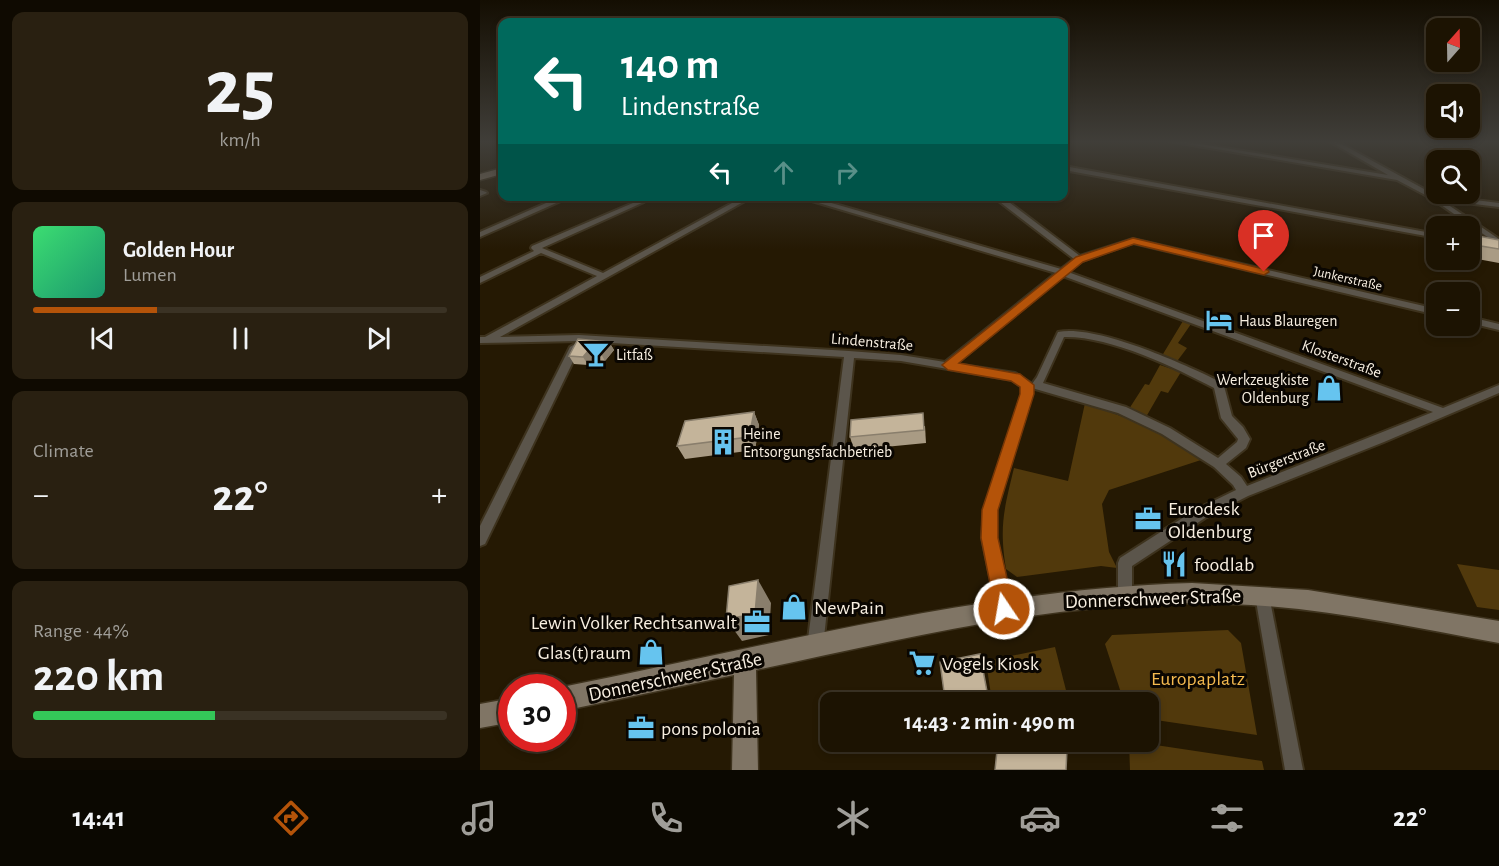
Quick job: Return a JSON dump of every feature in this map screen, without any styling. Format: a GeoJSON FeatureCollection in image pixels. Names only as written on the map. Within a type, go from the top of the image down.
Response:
{"type":"FeatureCollection","features":[{"type":"Feature","properties":{"kind":"main road","name":"Donnerschweer Straße"},"geometry":{"type":"LineString","coordinates":[[576,696],[1004,609],[1070,599],[1125,595],[1194,593],[1262,595],[1499,632]]}},
{"type":"Feature","properties":{"kind":"main road"},"geometry":{"type":"LineString","coordinates":[[745,770],[746,662]]}},
{"type":"Feature","properties":{"kind":"main road"},"geometry":{"type":"LineString","coordinates":[[480,716],[498,713]]}},
{"type":"Feature","properties":{"kind":"street"},"geometry":{"type":"LineString","coordinates":[[1113,177],[1426,234]]}},
{"type":"Feature","properties":{"kind":"street"},"geometry":{"type":"LineString","coordinates":[[1391,177],[1426,193]]}},
{"type":"Feature","properties":{"kind":"street"},"geometry":{"type":"LineString","coordinates":[[480,235],[558,201]]}},
{"type":"Feature","properties":{"kind":"street"},"geometry":{"type":"LineString","coordinates":[[603,276],[535,248],[642,201]]}},
{"type":"Feature","properties":{"kind":"street"},"geometry":{"type":"LineString","coordinates":[[482,340],[742,201]]}},
{"type":"Feature","properties":{"kind":"street","name":"Klosterstraße"},"geometry":{"type":"LineString","coordinates":[[815,201],[1061,273],[1443,412]]}},
{"type":"Feature","properties":{"kind":"street"},"geometry":{"type":"LineString","coordinates":[[1003,201],[1079,259]]}},
{"type":"Feature","properties":{"kind":"street"},"geometry":{"type":"LineString","coordinates":[[1480,203],[1499,205]]}},
{"type":"Feature","properties":{"kind":"street"},"geometry":{"type":"LineString","coordinates":[[1443,204],[1499,244]]}},
{"type":"Feature","properties":{"kind":"street","name":"Junkerstraße"},"geometry":{"type":"LineString","coordinates":[[948,365],[1079,259],[1133,241],[1426,309]]}},
{"type":"Feature","properties":{"kind":"street"},"geometry":{"type":"LineString","coordinates":[[1480,243],[1499,244]]}},
{"type":"Feature","properties":{"kind":"street"},"geometry":{"type":"LineString","coordinates":[[480,280],[540,251]]}},
{"type":"Feature","properties":{"kind":"street"},"geometry":{"type":"LineString","coordinates":[[1480,322],[1499,327]]}},
{"type":"Feature","properties":{"kind":"street"},"geometry":{"type":"LineString","coordinates":[[1004,609],[989,538],[990,510],[1027,394],[1032,385],[1041,379],[1061,334],[1067,333],[1125,347],[1219,386],[1222,390],[1227,418],[1244,439],[1242,444],[1218,464]]}},
{"type":"Feature","properties":{"kind":"street"},"geometry":{"type":"LineString","coordinates":[[480,540],[579,338]]}},
{"type":"Feature","properties":{"kind":"street","name":"Lindenstraße"},"geometry":{"type":"LineString","coordinates":[[482,340],[579,338],[849,354],[901,358],[1015,377],[1042,389],[1122,410],[1166,431],[1218,464],[1237,481],[1244,492]]}},
{"type":"Feature","properties":{"kind":"street"},"geometry":{"type":"LineString","coordinates":[[815,647],[849,354]]}},
{"type":"Feature","properties":{"kind":"street","name":"Bürgerstraße"},"geometry":{"type":"LineString","coordinates":[[1125,595],[1125,562],[1200,514],[1244,492],[1371,443],[1499,389]]}},
{"type":"Feature","properties":{"kind":"street"},"geometry":{"type":"LineString","coordinates":[[1262,595],[1294,770]]}},
{"type":"Feature","properties":{"kind":"green space"},"geometry":{"type":"Polygon","coordinates":[[[1183,321],[1191,324],[1178,343],[1187,348],[1175,364],[1160,359],[1183,321]]]}},
{"type":"Feature","properties":{"kind":"green space"},"geometry":{"type":"Polygon","coordinates":[[[1160,365],[1181,372],[1168,393],[1161,391],[1146,417],[1129,409],[1145,384],[1149,385],[1160,365]]]}},
{"type":"Feature","properties":{"kind":"green space"},"geometry":{"type":"Polygon","coordinates":[[[1085,403],[1129,419],[1131,416],[1201,460],[1109,490],[1102,504],[1109,552],[1117,568],[1101,566],[1017,577],[1006,569],[1003,541],[1005,507],[1014,468],[1068,481],[1085,403]]]}},
{"type":"Feature","properties":{"kind":"green space"},"geometry":{"type":"Polygon","coordinates":[[[1457,564],[1499,570],[1499,610],[1477,607],[1457,564]]]}},
{"type":"Feature","properties":{"kind":"green space","name":"Europaplatz"},"geometry":{"type":"Polygon","coordinates":[[[1228,630],[1241,643],[1257,735],[1159,720],[1159,692],[1121,692],[1105,644],[1112,635],[1228,630]]]}},
{"type":"Feature","properties":{"kind":"green space"},"geometry":{"type":"Polygon","coordinates":[[[1055,647],[1066,692],[991,692],[986,661],[1055,647]]]}},
{"type":"Feature","properties":{"kind":"green space"},"geometry":{"type":"Polygon","coordinates":[[[1159,746],[1262,761],[1264,770],[1130,770],[1129,752],[1159,752],[1159,746]]]}},
{"type":"Feature","properties":{"kind":"building"},"geometry":{"type":"Polygon","coordinates":[[[1480,236],[1499,240],[1499,249],[1481,246],[1480,236]]]}},
{"type":"Feature","properties":{"kind":"building"},"geometry":{"type":"Polygon","coordinates":[[[578,339],[609,342],[600,352],[588,351],[583,357],[569,356],[578,339]]]}},
{"type":"Feature","properties":{"kind":"building"},"geometry":{"type":"Polygon","coordinates":[[[754,412],[749,437],[677,446],[685,421],[754,412]]]}},
{"type":"Feature","properties":{"kind":"building"},"geometry":{"type":"Polygon","coordinates":[[[923,413],[924,430],[850,437],[851,420],[923,413]]]}},
{"type":"Feature","properties":{"kind":"building"},"geometry":{"type":"Polygon","coordinates":[[[758,580],[755,614],[726,619],[729,586],[758,580]]]}},
{"type":"Feature","properties":{"kind":"building"},"geometry":{"type":"Polygon","coordinates":[[[980,654],[987,692],[944,692],[940,662],[980,654]]]}},
{"type":"Feature","properties":{"kind":"building"},"geometry":{"type":"Polygon","coordinates":[[[997,752],[1067,752],[1066,770],[995,770],[997,752]]]}},
{"type":"Feature","properties":{"kind":"place","name":"Haus Blauregen"},"geometry":{"type":"Point","coordinates":[1219,320]}},
{"type":"Feature","properties":{"kind":"place","name":"Litfaß"},"geometry":{"type":"Point","coordinates":[596,354]}},
{"type":"Feature","properties":{"kind":"place","name":"Werkzeugkiste Oldenburg"},"geometry":{"type":"Point","coordinates":[1329,388]}},
{"type":"Feature","properties":{"kind":"place","name":"Heine Entsorgungsfachbetrieb"},"geometry":{"type":"Point","coordinates":[723,442]}},
{"type":"Feature","properties":{"kind":"place","name":"Eurodesk Oldenburg"},"geometry":{"type":"Point","coordinates":[1148,519]}},
{"type":"Feature","properties":{"kind":"place","name":"foodlab"},"geometry":{"type":"Point","coordinates":[1174,564]}},
{"type":"Feature","properties":{"kind":"place","name":"NewPain"},"geometry":{"type":"Point","coordinates":[794,607]}},
{"type":"Feature","properties":{"kind":"place","name":"Lewin Volker Rechtsanwalt"},"geometry":{"type":"Point","coordinates":[757,622]}},
{"type":"Feature","properties":{"kind":"place","name":"Glas(t)raum"},"geometry":{"type":"Point","coordinates":[651,652]}},
{"type":"Feature","properties":{"kind":"place","name":"Vogels Kiosk"},"geometry":{"type":"Point","coordinates":[922,663]}},
{"type":"Feature","properties":{"kind":"place","name":"pons polonia"},"geometry":{"type":"Point","coordinates":[641,728]}},
{"type":"Feature","properties":{"kind":"route"},"geometry":{"type":"LineString","coordinates":[[1004,609],[989,538],[990,510],[1027,394],[1027,385],[1015,377],[948,365],[1079,259],[1133,241],[1264,272]]}}]}
